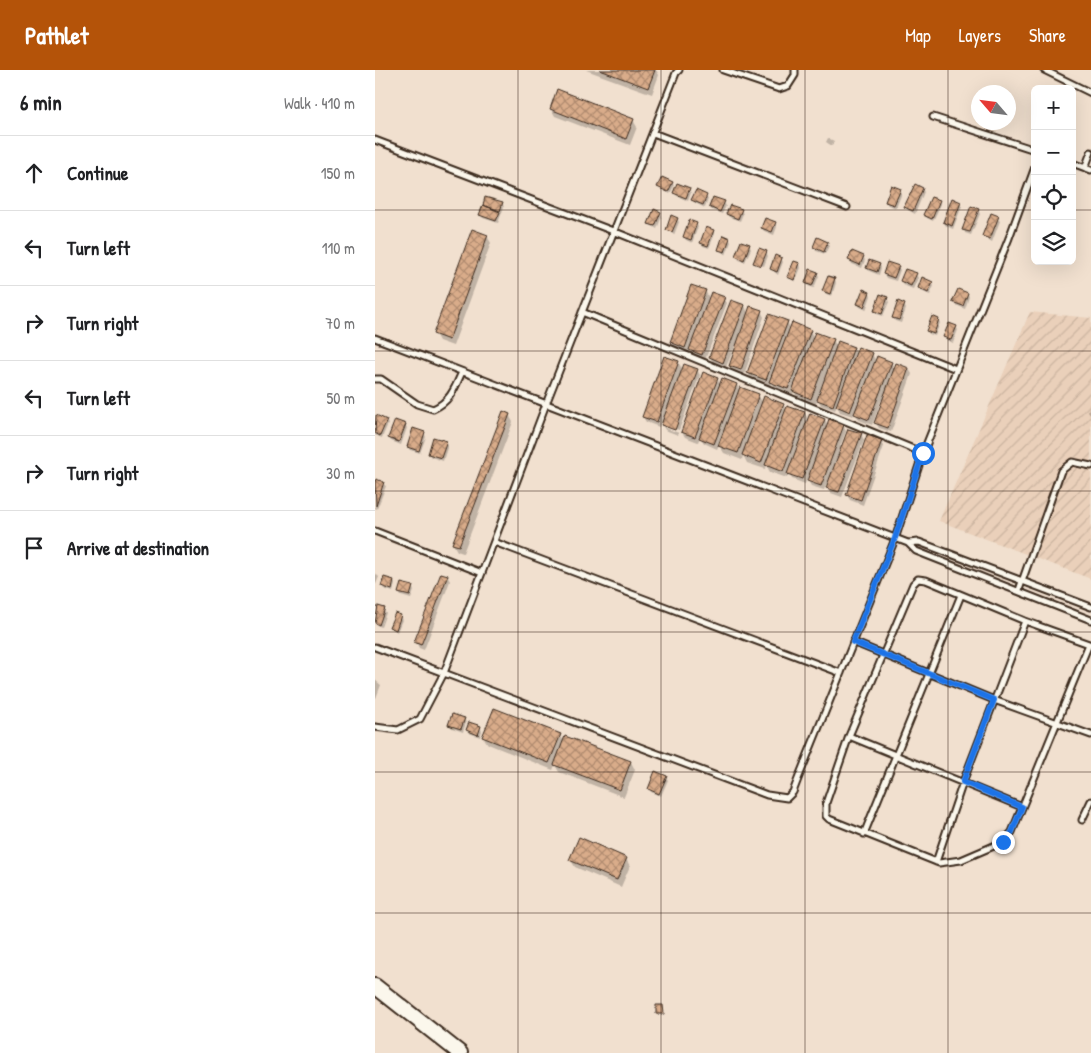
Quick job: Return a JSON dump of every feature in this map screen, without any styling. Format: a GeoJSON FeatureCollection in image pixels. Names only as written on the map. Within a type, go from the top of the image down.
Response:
{"type":"FeatureCollection","features":[{"type":"Feature","properties":{"kind":"main road"},"geometry":{"type":"LineString","coordinates":[[375,986],[460,1053]]}},
{"type":"Feature","properties":{"kind":"lane"},"geometry":{"type":"LineString","coordinates":[[375,727],[398,730],[420,719],[444,673],[545,404],[676,73],[679,70]]}},
{"type":"Feature","properties":{"kind":"lane"},"geometry":{"type":"LineString","coordinates":[[723,70],[779,88],[788,86],[795,70]]}},
{"type":"Feature","properties":{"kind":"lane"},"geometry":{"type":"LineString","coordinates":[[1045,70],[1091,93]]}},
{"type":"Feature","properties":{"kind":"lane"},"geometry":{"type":"LineString","coordinates":[[933,118],[1031,149]]}},
{"type":"Feature","properties":{"kind":"lane"},"geometry":{"type":"LineString","coordinates":[[653,133],[847,207]]}},
{"type":"Feature","properties":{"kind":"lane"},"geometry":{"type":"LineString","coordinates":[[375,140],[613,231],[956,369]]}},
{"type":"Feature","properties":{"kind":"lane"},"geometry":{"type":"LineString","coordinates":[[1076,164],[1088,169],[1091,152]]}},
{"type":"Feature","properties":{"kind":"lane"},"geometry":{"type":"LineString","coordinates":[[375,647],[778,798],[787,798],[793,792],[895,538],[923,453],[1009,238],[1032,175]]}},
{"type":"Feature","properties":{"kind":"lane"},"geometry":{"type":"LineString","coordinates":[[582,312],[923,453]]}},
{"type":"Feature","properties":{"kind":"lane"},"geometry":{"type":"LineString","coordinates":[[375,338],[908,543],[919,542],[1091,607]]}},
{"type":"Feature","properties":{"kind":"lane"},"geometry":{"type":"LineString","coordinates":[[375,379],[381,379],[417,404],[433,409],[443,405],[451,396],[463,372]]}},
{"type":"Feature","properties":{"kind":"lane"},"geometry":{"type":"LineString","coordinates":[[1019,590],[1061,471],[1072,462],[1091,466]]}},
{"type":"Feature","properties":{"kind":"lane"},"geometry":{"type":"LineString","coordinates":[[375,531],[482,573]]}},
{"type":"Feature","properties":{"kind":"lane"},"geometry":{"type":"LineString","coordinates":[[494,542],[841,673]]}},
{"type":"Feature","properties":{"kind":"lane"},"geometry":{"type":"LineString","coordinates":[[908,543],[915,551],[1019,590],[1091,620]]}},
{"type":"Feature","properties":{"kind":"lane"},"geometry":{"type":"LineString","coordinates":[[919,579],[926,580],[961,596],[1090,644],[1012,832],[1003,842],[950,863],[936,862],[829,820],[825,810],[849,736],[915,582],[919,579]]}},
{"type":"Feature","properties":{"kind":"lane"},"geometry":{"type":"LineString","coordinates":[[864,834],[961,596]]}},
{"type":"Feature","properties":{"kind":"lane"},"geometry":{"type":"LineString","coordinates":[[936,862],[963,782],[1025,621]]}},
{"type":"Feature","properties":{"kind":"lane"},"geometry":{"type":"LineString","coordinates":[[853,642],[994,700],[1091,735]]}},
{"type":"Feature","properties":{"kind":"lane"},"geometry":{"type":"LineString","coordinates":[[849,736],[1022,807]]}},
{"type":"Feature","properties":{"kind":"lane"},"geometry":{"type":"LineString","coordinates":[[1082,820],[1091,801]]}},
{"type":"Feature","properties":{"kind":"shaded area"},"geometry":{"type":"Polygon","coordinates":[[[1030,312],[1091,318],[1091,579],[939,521],[1030,312]]]}},
{"type":"Feature","properties":{"kind":"building"},"geometry":{"type":"Polygon","coordinates":[[[600,70],[655,70],[648,88],[600,70]]]}},
{"type":"Feature","properties":{"kind":"building"},"geometry":{"type":"Polygon","coordinates":[[[557,89],[634,119],[626,139],[550,109],[557,89]]]}},
{"type":"Feature","properties":{"kind":"building"},"geometry":{"type":"Polygon","coordinates":[[[662,177],[673,182],[668,192],[657,187],[662,177]]]}},
{"type":"Feature","properties":{"kind":"building"},"geometry":{"type":"Polygon","coordinates":[[[677,183],[690,188],[686,198],[673,193],[677,183]]]}},
{"type":"Feature","properties":{"kind":"building"},"geometry":{"type":"Polygon","coordinates":[[[915,184],[923,188],[913,211],[904,207],[915,184]]]}},
{"type":"Feature","properties":{"kind":"building"},"geometry":{"type":"Polygon","coordinates":[[[891,185],[901,189],[894,205],[885,202],[891,185]]]}},
{"type":"Feature","properties":{"kind":"building"},"geometry":{"type":"Polygon","coordinates":[[[696,190],[707,195],[703,205],[691,200],[696,190]]]}},
{"type":"Feature","properties":{"kind":"building"},"geometry":{"type":"Polygon","coordinates":[[[485,197],[503,202],[500,211],[483,205],[485,197]]]}},
{"type":"Feature","properties":{"kind":"building"},"geometry":{"type":"Polygon","coordinates":[[[713,197],[725,201],[720,212],[709,207],[713,197]]]}},
{"type":"Feature","properties":{"kind":"building"},"geometry":{"type":"Polygon","coordinates":[[[931,197],[940,200],[932,219],[923,215],[931,197]]]}},
{"type":"Feature","properties":{"kind":"building"},"geometry":{"type":"Polygon","coordinates":[[[952,198],[961,202],[952,226],[943,222],[952,198]]]}},
{"type":"Feature","properties":{"kind":"building"},"geometry":{"type":"Polygon","coordinates":[[[483,205],[500,212],[496,221],[479,215],[483,205]]]}},
{"type":"Feature","properties":{"kind":"building"},"geometry":{"type":"Polygon","coordinates":[[[730,205],[742,209],[738,219],[726,214],[730,205]]]}},
{"type":"Feature","properties":{"kind":"building"},"geometry":{"type":"Polygon","coordinates":[[[971,206],[979,209],[970,232],[962,230],[971,206]]]}},
{"type":"Feature","properties":{"kind":"building"},"geometry":{"type":"Polygon","coordinates":[[[654,209],[661,212],[655,226],[648,224],[654,209]]]}},
{"type":"Feature","properties":{"kind":"building"},"geometry":{"type":"Polygon","coordinates":[[[991,213],[999,216],[990,239],[982,236],[991,213]]]}},
{"type":"Feature","properties":{"kind":"building"},"geometry":{"type":"Polygon","coordinates":[[[671,215],[678,218],[672,232],[666,230],[671,215]]]}},
{"type":"Feature","properties":{"kind":"building"},"geometry":{"type":"Polygon","coordinates":[[[765,218],[776,222],[772,232],[761,228],[765,218]]]}},
{"type":"Feature","properties":{"kind":"building"},"geometry":{"type":"Polygon","coordinates":[[[689,220],[697,223],[691,240],[683,237],[689,220]]]}},
{"type":"Feature","properties":{"kind":"building"},"geometry":{"type":"Polygon","coordinates":[[[706,227],[714,230],[708,246],[700,243],[706,227]]]}},
{"type":"Feature","properties":{"kind":"building"},"geometry":{"type":"Polygon","coordinates":[[[472,229],[488,235],[449,340],[433,334],[472,229]]]}},
{"type":"Feature","properties":{"kind":"building"},"geometry":{"type":"Polygon","coordinates":[[[723,235],[730,238],[725,252],[718,250],[723,235]]]}},
{"type":"Feature","properties":{"kind":"building"},"geometry":{"type":"Polygon","coordinates":[[[817,237],[828,242],[824,252],[813,247],[817,237]]]}},
{"type":"Feature","properties":{"kind":"building"},"geometry":{"type":"Polygon","coordinates":[[[741,241],[750,244],[744,260],[735,256],[741,241]]]}},
{"type":"Feature","properties":{"kind":"building"},"geometry":{"type":"Polygon","coordinates":[[[759,248],[767,251],[761,266],[753,263],[759,248]]]}},
{"type":"Feature","properties":{"kind":"building"},"geometry":{"type":"Polygon","coordinates":[[[852,251],[864,256],[860,265],[848,260],[852,251]]]}},
{"type":"Feature","properties":{"kind":"building"},"geometry":{"type":"Polygon","coordinates":[[[775,255],[782,258],[777,272],[770,269],[775,255]]]}},
{"type":"Feature","properties":{"kind":"building"},"geometry":{"type":"Polygon","coordinates":[[[869,260],[880,264],[877,272],[866,268],[869,260]]]}},
{"type":"Feature","properties":{"kind":"building"},"geometry":{"type":"Polygon","coordinates":[[[794,261],[800,263],[794,280],[787,277],[794,261]]]}},
{"type":"Feature","properties":{"kind":"building"},"geometry":{"type":"Polygon","coordinates":[[[887,262],[899,266],[894,278],[883,274],[887,262]]]}},
{"type":"Feature","properties":{"kind":"building"},"geometry":{"type":"Polygon","coordinates":[[[810,269],[818,272],[812,286],[805,283],[810,269]]]}},
{"type":"Feature","properties":{"kind":"building"},"geometry":{"type":"Polygon","coordinates":[[[905,269],[917,273],[911,286],[900,281],[905,269]]]}},
{"type":"Feature","properties":{"kind":"building"},"geometry":{"type":"Polygon","coordinates":[[[828,276],[835,278],[830,294],[822,291],[828,276]]]}},
{"type":"Feature","properties":{"kind":"building"},"geometry":{"type":"Polygon","coordinates":[[[922,277],[933,282],[928,293],[918,288],[922,277]]]}},
{"type":"Feature","properties":{"kind":"building"},"geometry":{"type":"Polygon","coordinates":[[[691,285],[706,290],[685,348],[670,342],[691,285]]]}},
{"type":"Feature","properties":{"kind":"building"},"geometry":{"type":"Polygon","coordinates":[[[863,289],[870,292],[864,307],[857,304],[863,289]]]}},
{"type":"Feature","properties":{"kind":"building"},"geometry":{"type":"Polygon","coordinates":[[[958,289],[968,293],[963,306],[952,302],[958,289]]]}},
{"type":"Feature","properties":{"kind":"building"},"geometry":{"type":"Polygon","coordinates":[[[711,292],[725,297],[702,355],[689,350],[711,292]]]}},
{"type":"Feature","properties":{"kind":"building"},"geometry":{"type":"Polygon","coordinates":[[[880,294],[888,297],[882,314],[874,311],[880,294]]]}},
{"type":"Feature","properties":{"kind":"building"},"geometry":{"type":"Polygon","coordinates":[[[731,300],[745,305],[723,363],[709,357],[731,300]]]}},
{"type":"Feature","properties":{"kind":"building"},"geometry":{"type":"Polygon","coordinates":[[[898,301],[905,304],[899,320],[892,318],[898,301]]]}},
{"type":"Feature","properties":{"kind":"building"},"geometry":{"type":"Polygon","coordinates":[[[750,306],[762,310],[741,370],[729,366],[750,306]]]}},
{"type":"Feature","properties":{"kind":"building"},"geometry":{"type":"Polygon","coordinates":[[[769,314],[788,321],[766,380],[747,373],[769,314]]]}},
{"type":"Feature","properties":{"kind":"building"},"geometry":{"type":"Polygon","coordinates":[[[932,316],[939,319],[934,334],[926,331],[932,316]]]}},
{"type":"Feature","properties":{"kind":"building"},"geometry":{"type":"Polygon","coordinates":[[[792,322],[811,330],[788,389],[769,382],[792,322]]]}},
{"type":"Feature","properties":{"kind":"building"},"geometry":{"type":"Polygon","coordinates":[[[949,323],[957,326],[951,340],[943,337],[949,323]]]}},
{"type":"Feature","properties":{"kind":"building"},"geometry":{"type":"Polygon","coordinates":[[[815,332],[834,339],[811,399],[792,391],[815,332]]]}},
{"type":"Feature","properties":{"kind":"building"},"geometry":{"type":"Polygon","coordinates":[[[838,341],[854,347],[833,406],[817,400],[838,341]]]}},
{"type":"Feature","properties":{"kind":"building"},"geometry":{"type":"Polygon","coordinates":[[[858,347],[873,353],[850,412],[836,406],[858,347]]]}},
{"type":"Feature","properties":{"kind":"building"},"geometry":{"type":"Polygon","coordinates":[[[664,356],[679,361],[657,422],[642,417],[664,356]]]}},
{"type":"Feature","properties":{"kind":"building"},"geometry":{"type":"Polygon","coordinates":[[[877,356],[892,362],[869,420],[854,414],[877,356]]]}},
{"type":"Feature","properties":{"kind":"building"},"geometry":{"type":"Polygon","coordinates":[[[896,363],[909,368],[888,428],[874,423],[896,363]]]}},
{"type":"Feature","properties":{"kind":"building"},"geometry":{"type":"Polygon","coordinates":[[[684,364],[698,369],[675,430],[661,425],[684,364]]]}},
{"type":"Feature","properties":{"kind":"building"},"geometry":{"type":"Polygon","coordinates":[[[703,372],[718,378],[695,437],[681,432],[703,372]]]}},
{"type":"Feature","properties":{"kind":"building"},"geometry":{"type":"Polygon","coordinates":[[[722,378],[737,384],[714,444],[699,438],[722,378]]]}},
{"type":"Feature","properties":{"kind":"building"},"geometry":{"type":"Polygon","coordinates":[[[740,387],[759,394],[738,453],[718,446],[740,387]]]}},
{"type":"Feature","properties":{"kind":"building"},"geometry":{"type":"Polygon","coordinates":[[[764,396],[784,404],[761,463],[742,455],[764,396]]]}},
{"type":"Feature","properties":{"kind":"building"},"geometry":{"type":"Polygon","coordinates":[[[787,406],[805,412],[783,472],[765,465],[787,406]]]}},
{"type":"Feature","properties":{"kind":"building"},"geometry":{"type":"Polygon","coordinates":[[[503,411],[510,414],[459,546],[452,544],[503,411]]]}},
{"type":"Feature","properties":{"kind":"building"},"geometry":{"type":"Polygon","coordinates":[[[810,413],[825,419],[802,479],[787,474],[810,413]]]}},
{"type":"Feature","properties":{"kind":"building"},"geometry":{"type":"Polygon","coordinates":[[[376,415],[387,420],[380,436],[375,433],[376,415]]]}},
{"type":"Feature","properties":{"kind":"building"},"geometry":{"type":"Polygon","coordinates":[[[829,419],[844,425],[821,486],[807,481],[829,419]]]}},
{"type":"Feature","properties":{"kind":"building"},"geometry":{"type":"Polygon","coordinates":[[[395,420],[406,424],[399,442],[388,438],[395,420]]]}},
{"type":"Feature","properties":{"kind":"building"},"geometry":{"type":"Polygon","coordinates":[[[413,428],[425,432],[419,451],[407,447],[413,428]]]}},
{"type":"Feature","properties":{"kind":"building"},"geometry":{"type":"Polygon","coordinates":[[[848,429],[862,433],[839,492],[826,488],[848,429]]]}},
{"type":"Feature","properties":{"kind":"building"},"geometry":{"type":"Polygon","coordinates":[[[867,435],[882,440],[861,500],[846,495],[867,435]]]}},
{"type":"Feature","properties":{"kind":"building"},"geometry":{"type":"Polygon","coordinates":[[[433,437],[447,441],[441,458],[428,454],[433,437]]]}},
{"type":"Feature","properties":{"kind":"building"},"geometry":{"type":"Polygon","coordinates":[[[376,479],[384,482],[376,506],[375,482],[376,479]]]}},
{"type":"Feature","properties":{"kind":"building"},"geometry":{"type":"Polygon","coordinates":[[[441,573],[448,575],[421,645],[414,642],[441,573]]]}},
{"type":"Feature","properties":{"kind":"building"},"geometry":{"type":"Polygon","coordinates":[[[384,577],[394,580],[392,590],[381,586],[384,577]]]}},
{"type":"Feature","properties":{"kind":"building"},"geometry":{"type":"Polygon","coordinates":[[[401,583],[413,586],[410,596],[398,593],[401,583]]]}},
{"type":"Feature","properties":{"kind":"building"},"geometry":{"type":"Polygon","coordinates":[[[378,606],[385,608],[379,625],[375,623],[378,606]]]}},
{"type":"Feature","properties":{"kind":"building"},"geometry":{"type":"Polygon","coordinates":[[[395,613],[401,615],[396,630],[389,627],[395,613]]]}},
{"type":"Feature","properties":{"kind":"building"},"geometry":{"type":"Polygon","coordinates":[[[494,708],[561,734],[549,763],[482,737],[494,708]]]}},
{"type":"Feature","properties":{"kind":"building"},"geometry":{"type":"Polygon","coordinates":[[[452,714],[465,718],[461,729],[448,725],[452,714]]]}},
{"type":"Feature","properties":{"kind":"building"},"geometry":{"type":"Polygon","coordinates":[[[469,722],[481,726],[478,735],[466,730],[469,722]]]}},
{"type":"Feature","properties":{"kind":"building"},"geometry":{"type":"Polygon","coordinates":[[[565,736],[631,761],[620,790],[554,765],[565,736]]]}},
{"type":"Feature","properties":{"kind":"building"},"geometry":{"type":"Polygon","coordinates":[[[655,771],[667,776],[659,794],[648,789],[655,771]]]}},
{"type":"Feature","properties":{"kind":"building"},"geometry":{"type":"Polygon","coordinates":[[[579,837],[627,858],[617,880],[569,860],[579,837]]]}},
{"type":"Feature","properties":{"kind":"building"},"geometry":{"type":"Polygon","coordinates":[[[656,1005],[663,1005],[664,1014],[656,1014],[656,1005]]]}},
{"type":"Feature","properties":{"kind":"route"},"geometry":{"type":"LineString","coordinates":[[923,453],[895,538],[853,642],[994,700],[963,782],[1022,807],[1012,832],[1003,842]]}}]}
